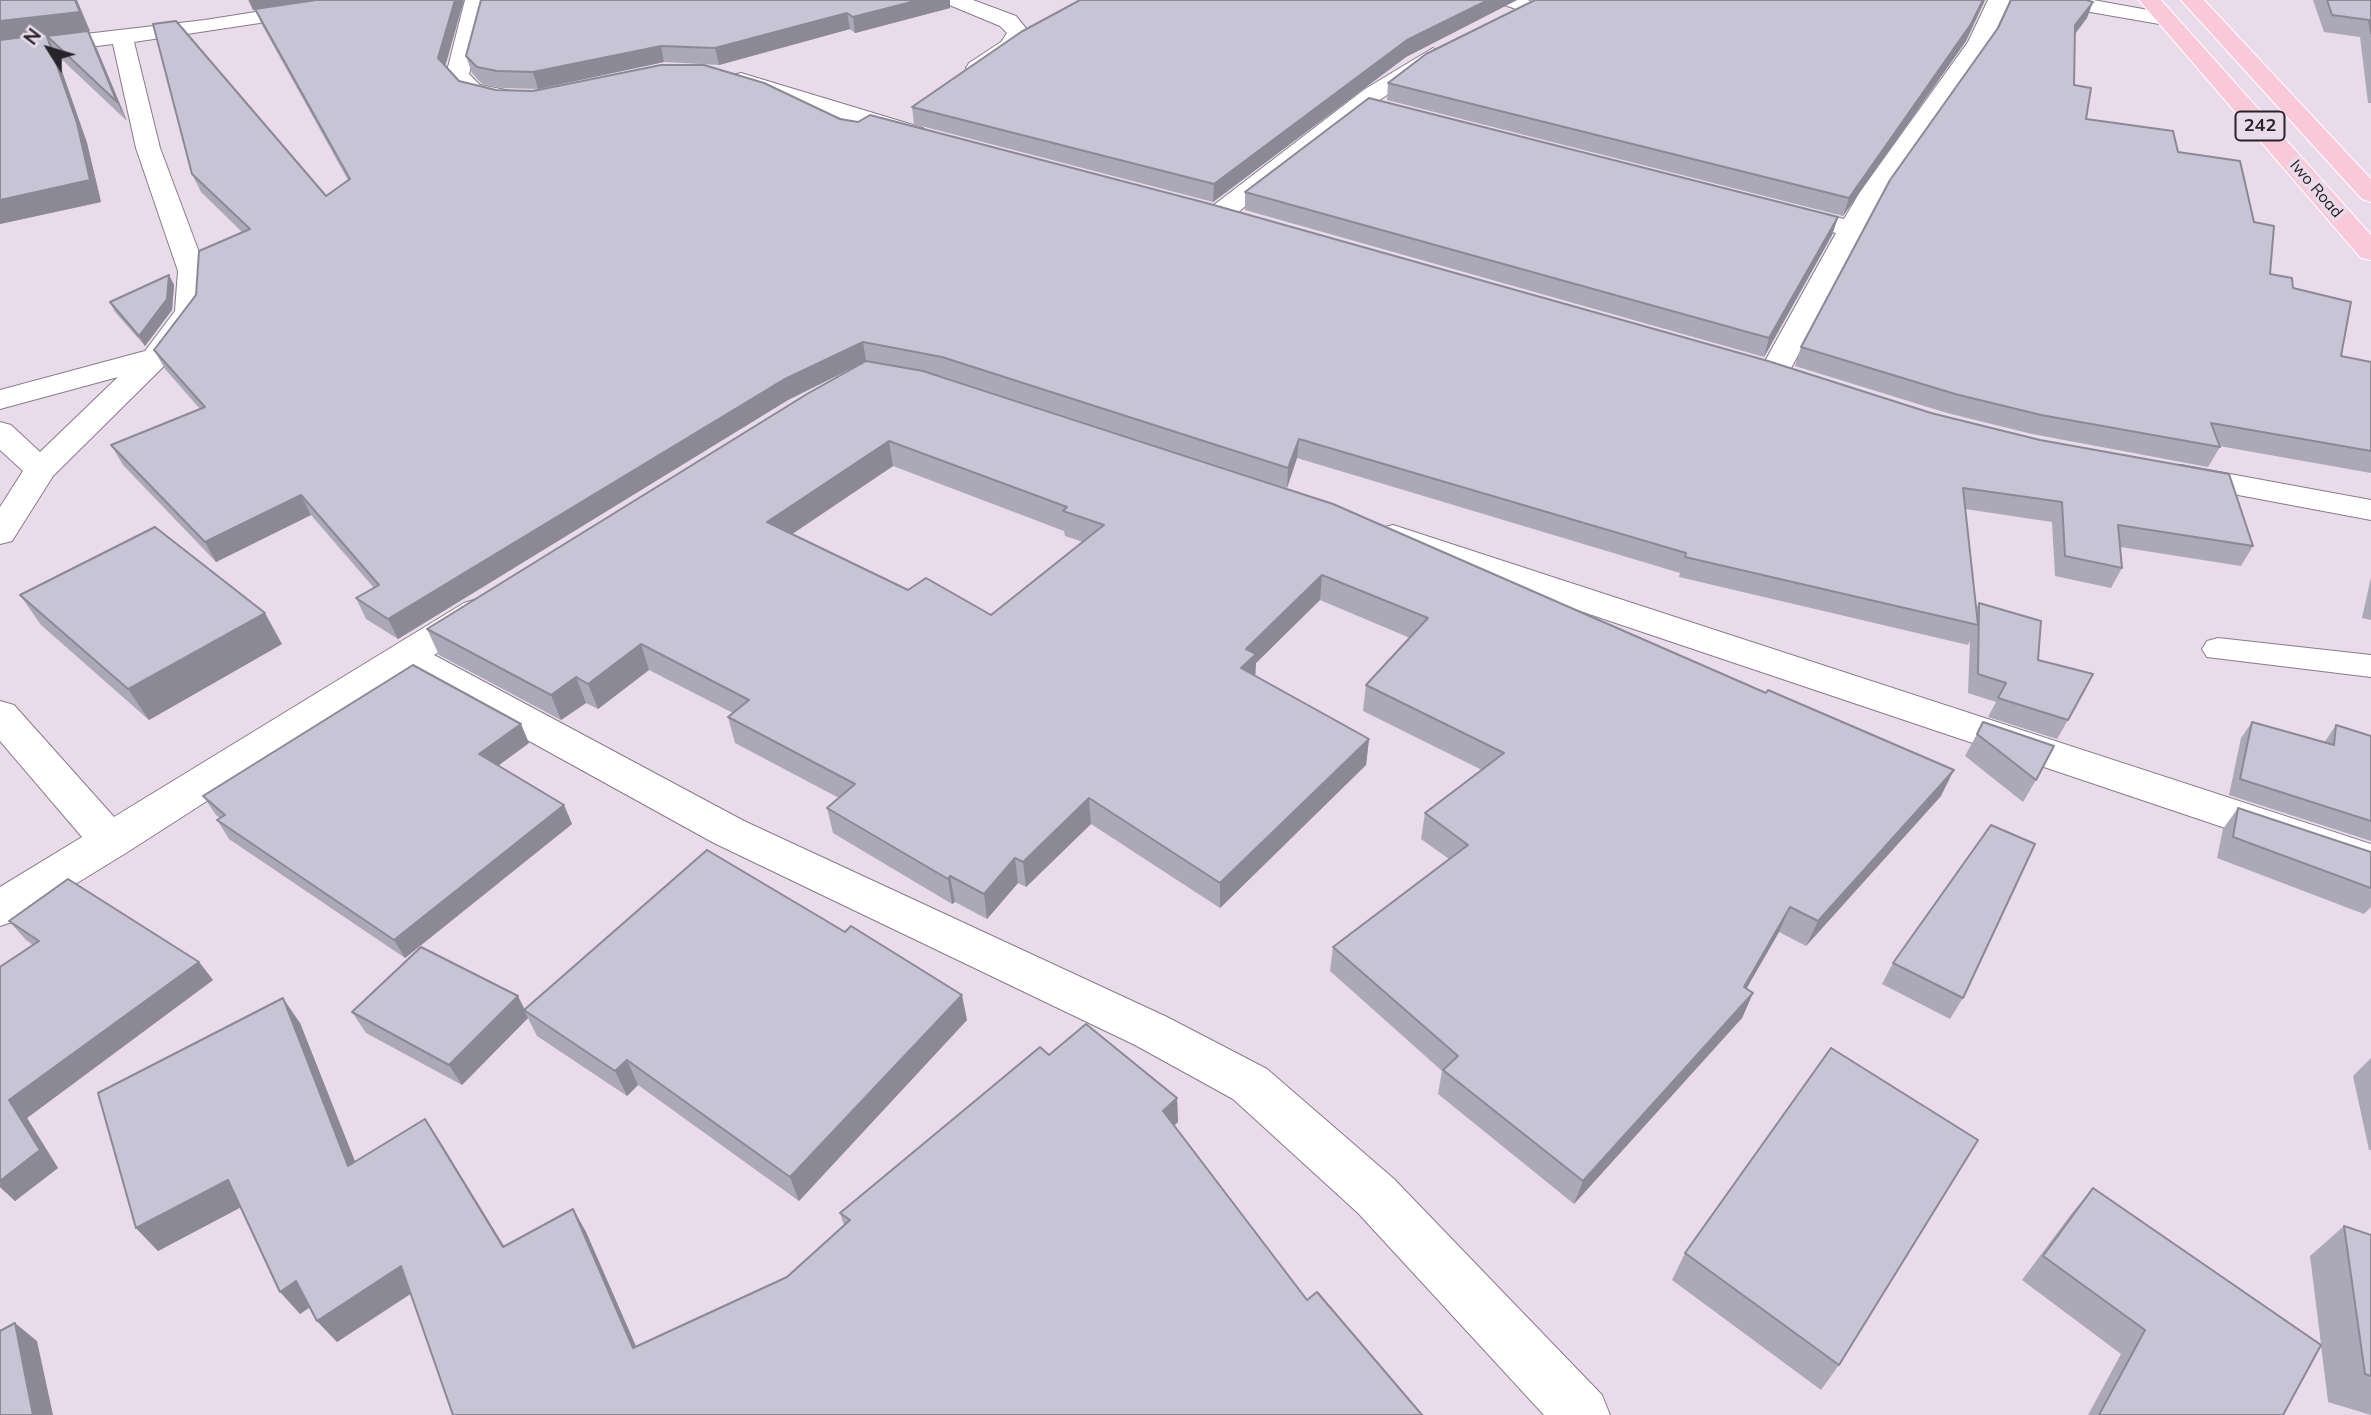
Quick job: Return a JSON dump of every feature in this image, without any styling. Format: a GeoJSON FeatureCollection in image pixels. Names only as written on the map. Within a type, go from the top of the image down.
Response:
{"type":"FeatureCollection","features":[{"type":"Feature","properties":{"kind":"main road","name":"Iwo Road"},"geometry":{"type":"LineString","coordinates":[[2192,0],[2371,194]]}},
{"type":"Feature","properties":{"kind":"main road","name":"Iwo Road"},"geometry":{"type":"LineString","coordinates":[[2157,9],[2371,252]]}},
{"type":"Feature","properties":{"kind":"street"},"geometry":{"type":"LineString","coordinates":[[0,51],[122,36],[201,18],[352,3],[412,0]]}},
{"type":"Feature","properties":{"kind":"street"},"geometry":{"type":"LineString","coordinates":[[477,0],[457,75],[473,91],[502,98],[538,99]]}},
{"type":"Feature","properties":{"kind":"street"},"geometry":{"type":"LineString","coordinates":[[954,0],[1007,21],[1018,33],[1010,46],[955,83]]}},
{"type":"Feature","properties":{"kind":"street"},"geometry":{"type":"LineString","coordinates":[[1514,8],[1551,0]]}},
{"type":"Feature","properties":{"kind":"street"},"geometry":{"type":"LineString","coordinates":[[1774,373],[1851,229],[1899,151],[1979,43],[1999,0]]}},
{"type":"Feature","properties":{"kind":"street"},"geometry":{"type":"LineString","coordinates":[[2056,0],[2157,9]]}},
{"type":"Feature","properties":{"kind":"street"},"geometry":{"type":"LineString","coordinates":[[0,533],[40,470],[155,358],[190,312],[192,271],[148,148],[122,36]]}},
{"type":"Feature","properties":{"kind":"street"},"geometry":{"type":"LineString","coordinates":[[1245,221],[1206,210],[1415,64],[1449,47]]}},
{"type":"Feature","properties":{"kind":"street"},"geometry":{"type":"LineString","coordinates":[[721,75],[900,119],[942,141]]}},
{"type":"Feature","properties":{"kind":"street"},"geometry":{"type":"LineString","coordinates":[[1361,103],[1394,110]]}},
{"type":"Feature","properties":{"kind":"street"},"geometry":{"type":"LineString","coordinates":[[1757,205],[1851,229]]}},
{"type":"Feature","properties":{"kind":"street"},"geometry":{"type":"LineString","coordinates":[[0,400],[155,358]]}},
{"type":"Feature","properties":{"kind":"street"},"geometry":{"type":"LineString","coordinates":[[0,432],[40,470]]}},
{"type":"Feature","properties":{"kind":"street"},"geometry":{"type":"LineString","coordinates":[[2154,470],[2371,510]]}},
{"type":"Feature","properties":{"kind":"street"},"geometry":{"type":"LineString","coordinates":[[1356,524],[2371,862]]}},
{"type":"Feature","properties":{"kind":"street"},"geometry":{"type":"LineString","coordinates":[[0,909],[510,590]]}},
{"type":"Feature","properties":{"kind":"street"},"geometry":{"type":"LineString","coordinates":[[406,656],[729,832],[1151,1031],[1250,1084],[1376,1196],[1582,1415]]}},
{"type":"Feature","properties":{"kind":"street"},"geometry":{"type":"LineString","coordinates":[[0,715],[111,842]]}},
{"type":"Feature","properties":{"kind":"lane"},"geometry":{"type":"LineString","coordinates":[[2218,649],[2371,666]]}},
{"type":"Feature","properties":{"kind":"building"},"geometry":{"type":"Polygon","coordinates":[[[0,0],[75,0],[80,12],[0,21],[0,0]]]}},
{"type":"Feature","properties":{"kind":"building"},"geometry":{"type":"Polygon","coordinates":[[[316,0],[455,0],[438,58],[459,81],[496,90],[533,91],[661,65],[704,65],[764,83],[840,119],[858,122],[870,115],[1210,204],[1768,361],[1931,413],[2040,440],[2229,474],[2253,546],[2118,525],[2122,568],[2065,556],[2062,502],[1963,488],[1978,625],[1685,557],[1686,553],[1299,439],[1288,468],[942,357],[863,342],[783,380],[388,619],[356,598],[379,585],[301,495],[205,542],[111,445],[205,407],[154,350],[196,295],[199,251],[250,229],[192,174],[153,24],[176,21],[326,196],[350,179],[255,9],[316,0]]]}},
{"type":"Feature","properties":{"kind":"building"},"geometry":{"type":"Polygon","coordinates":[[[481,0],[919,0],[853,17],[847,13],[715,48],[661,46],[533,72],[497,71],[477,67],[466,56],[481,0]]]}},
{"type":"Feature","properties":{"kind":"building"},"geometry":{"type":"Polygon","coordinates":[[[1080,0],[1488,0],[1407,40],[1214,184],[912,107],[1021,32],[1080,0]]]}},
{"type":"Feature","properties":{"kind":"building"},"geometry":{"type":"Polygon","coordinates":[[[1535,0],[1983,0],[1971,24],[1849,198],[1388,83],[1426,54],[1535,0]]]}},
{"type":"Feature","properties":{"kind":"building"},"geometry":{"type":"Polygon","coordinates":[[[2011,0],[2093,2],[2075,25],[2074,85],[2091,88],[2086,119],[2173,131],[2178,152],[2240,161],[2254,222],[2274,226],[2270,274],[2292,278],[2293,288],[2351,302],[2341,356],[2371,362],[2371,451],[2211,423],[2220,447],[2041,415],[1955,394],[1801,347],[1890,180],[1998,28],[2011,0]]]}},
{"type":"Feature","properties":{"kind":"building"},"geometry":{"type":"Polygon","coordinates":[[[2327,0],[2371,0],[2371,33],[2369,20],[2332,15],[2327,0]]]}},
{"type":"Feature","properties":{"kind":"building"},"geometry":{"type":"Polygon","coordinates":[[[88,31],[117,102],[47,36],[88,31]]]}},
{"type":"Feature","properties":{"kind":"building"},"geometry":{"type":"Polygon","coordinates":[[[46,34],[77,123],[90,180],[0,200],[0,40],[46,34]]]}},
{"type":"Feature","properties":{"kind":"building"},"geometry":{"type":"Polygon","coordinates":[[[1369,98],[1838,217],[1769,338],[1245,192],[1369,98]]]}},
{"type":"Feature","properties":{"kind":"building"},"geometry":{"type":"Polygon","coordinates":[[[169,275],[167,299],[139,336],[110,302],[169,275]]]}},
{"type":"Feature","properties":{"kind":"building"},"geometry":{"type":"Polygon","coordinates":[[[866,361],[923,371],[1333,504],[1766,693],[1768,690],[1954,770],[1818,921],[1790,907],[1744,987],[1753,993],[1583,1181],[1443,1070],[1458,1056],[1333,947],[1468,845],[1425,813],[1504,753],[1366,685],[1428,618],[1322,575],[1246,649],[1256,654],[1241,668],[1369,739],[1220,883],[1089,798],[1023,862],[1015,858],[984,894],[950,876],[948,879],[827,808],[855,784],[728,717],[749,700],[641,644],[588,684],[576,677],[551,695],[427,629],[807,394],[866,361]],[[889,441],[767,522],[908,590],[926,578],[991,615],[1104,525],[1063,511],[1067,507],[889,441]]]}},
{"type":"Feature","properties":{"kind":"building"},"geometry":{"type":"Polygon","coordinates":[[[155,527],[265,613],[128,689],[20,595],[155,527]]]}},
{"type":"Feature","properties":{"kind":"building"},"geometry":{"type":"Polygon","coordinates":[[[1979,603],[2041,621],[2038,660],[2093,674],[2068,720],[1998,698],[2006,683],[1978,674],[1979,603]]]}},
{"type":"Feature","properties":{"kind":"building"},"geometry":{"type":"Polygon","coordinates":[[[413,665],[521,724],[479,754],[564,805],[394,940],[217,820],[225,815],[203,796],[413,665]]]}},
{"type":"Feature","properties":{"kind":"building"},"geometry":{"type":"Polygon","coordinates":[[[1983,722],[2054,746],[2036,780],[1977,734],[1983,722]]]}},
{"type":"Feature","properties":{"kind":"building"},"geometry":{"type":"Polygon","coordinates":[[[2252,722],[2334,745],[2336,725],[2371,736],[2371,821],[2240,779],[2252,722]]]}},
{"type":"Feature","properties":{"kind":"building"},"geometry":{"type":"Polygon","coordinates":[[[2238,808],[2371,852],[2371,888],[2233,837],[2238,808]]]}},
{"type":"Feature","properties":{"kind":"building"},"geometry":{"type":"Polygon","coordinates":[[[1991,825],[2035,844],[1963,998],[1893,963],[1991,825]]]}},
{"type":"Feature","properties":{"kind":"building"},"geometry":{"type":"Polygon","coordinates":[[[707,850],[845,932],[851,926],[962,995],[790,1177],[627,1060],[615,1071],[524,1010],[707,850]]]}},
{"type":"Feature","properties":{"kind":"building"},"geometry":{"type":"Polygon","coordinates":[[[68,879],[199,962],[9,1100],[40,1150],[0,1181],[0,967],[39,941],[9,921],[68,879]]]}},
{"type":"Feature","properties":{"kind":"building"},"geometry":{"type":"Polygon","coordinates":[[[421,947],[518,996],[449,1065],[352,1012],[421,947]]]}},
{"type":"Feature","properties":{"kind":"building"},"geometry":{"type":"Polygon","coordinates":[[[283,998],[348,1166],[425,1119],[503,1247],[573,1209],[633,1348],[787,1277],[850,1220],[840,1213],[1040,1047],[1049,1055],[1086,1024],[1177,1098],[1163,1111],[1307,1300],[1317,1292],[1422,1415],[453,1415],[401,1266],[317,1321],[296,1281],[280,1292],[228,1180],[136,1228],[98,1093],[283,998]]]}},
{"type":"Feature","properties":{"kind":"building"},"geometry":{"type":"Polygon","coordinates":[[[1831,1048],[1978,1140],[1839,1365],[1685,1253],[1831,1048]]]}},
{"type":"Feature","properties":{"kind":"building"},"geometry":{"type":"Polygon","coordinates":[[[2093,1188],[2321,1345],[2283,1415],[2099,1415],[2145,1330],[2043,1256],[2093,1188]]]}},
{"type":"Feature","properties":{"kind":"building"},"geometry":{"type":"Polygon","coordinates":[[[2344,1226],[2371,1235],[2371,1376],[2365,1374],[2344,1226]]]}},
{"type":"Feature","properties":{"kind":"building"},"geometry":{"type":"Polygon","coordinates":[[[15,1323],[33,1415],[0,1415],[0,1331],[15,1323]]]}}]}
